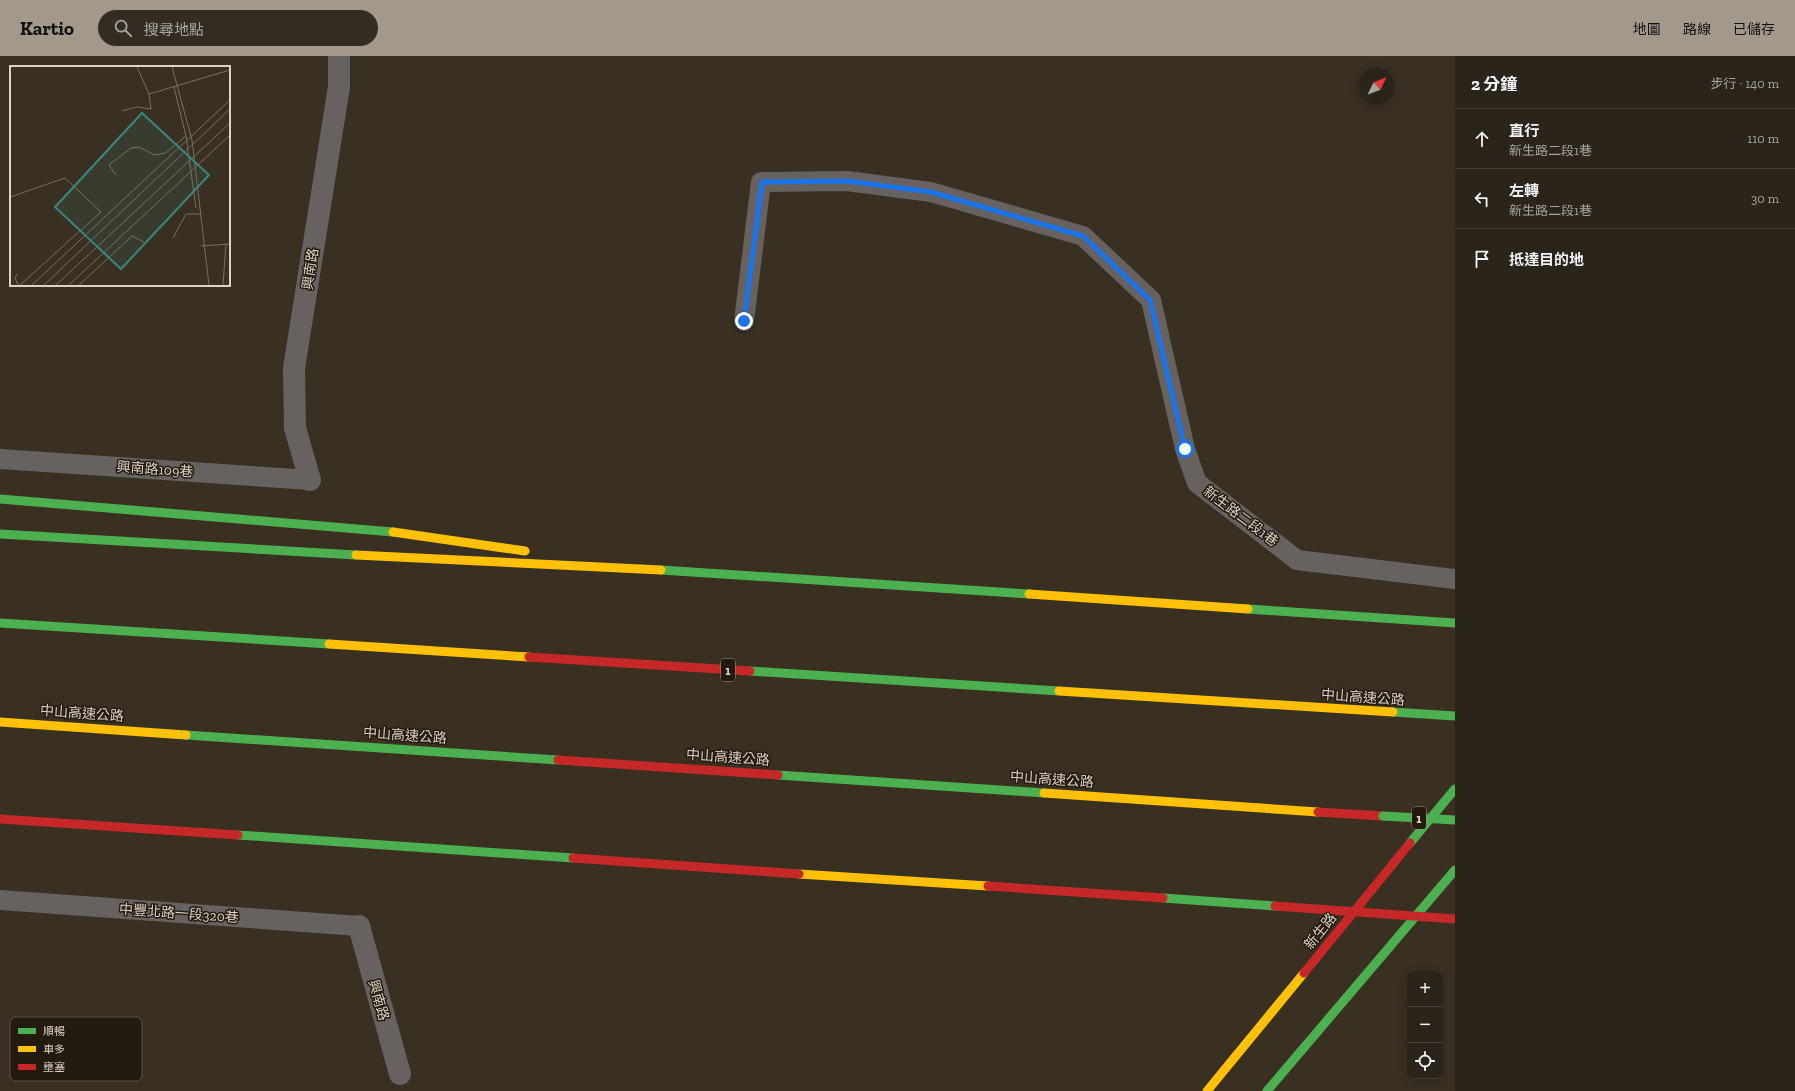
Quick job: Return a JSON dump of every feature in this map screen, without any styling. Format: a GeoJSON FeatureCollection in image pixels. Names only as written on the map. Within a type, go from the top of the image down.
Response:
{"type":"FeatureCollection","features":[{"type":"Feature","properties":{"kind":"main road"},"geometry":{"type":"LineString","coordinates":[[0,499],[373,529],[536,552]]}},
{"type":"Feature","properties":{"kind":"main road"},"geometry":{"type":"LineString","coordinates":[[0,534],[261,551],[652,569],[1455,623]]}},
{"type":"Feature","properties":{"kind":"main road"},"geometry":{"type":"LineString","coordinates":[[559,556],[652,569]]}},
{"type":"Feature","properties":{"kind":"main road","name":"中山高速公路"},"geometry":{"type":"LineString","coordinates":[[0,624],[1455,716]]}},
{"type":"Feature","properties":{"kind":"main road","name":"中山高速公路"},"geometry":{"type":"LineString","coordinates":[[0,722],[1455,820]]}},
{"type":"Feature","properties":{"kind":"main road","name":"新生路"},"geometry":{"type":"LineString","coordinates":[[1207,1091],[1455,789]]}},
{"type":"Feature","properties":{"kind":"main road"},"geometry":{"type":"LineString","coordinates":[[0,819],[1455,919]]}},
{"type":"Feature","properties":{"kind":"main road"},"geometry":{"type":"LineString","coordinates":[[1267,1091],[1455,870]]}},
{"type":"Feature","properties":{"kind":"street","name":"興南路"},"geometry":{"type":"LineString","coordinates":[[310,480],[295,428],[294,368],[339,87],[339,56]]}},
{"type":"Feature","properties":{"kind":"street","name":"興南路"},"geometry":{"type":"LineString","coordinates":[[359,926],[400,1074]]}},
{"type":"Feature","properties":{"kind":"lane","name":"新生路二段1巷"},"geometry":{"type":"LineString","coordinates":[[744,321],[762,182],[847,181],[931,192],[1083,236],[1150,300],[1185,449],[1197,483],[1298,560],[1455,579]]}},
{"type":"Feature","properties":{"kind":"lane","name":"興南路109巷"},"geometry":{"type":"LineString","coordinates":[[0,458],[310,480]]}},
{"type":"Feature","properties":{"kind":"lane","name":"中豐北路一段320巷"},"geometry":{"type":"LineString","coordinates":[[0,900],[359,926]]}},
{"type":"Feature","properties":{"kind":"traffic: fast"},"geometry":{"type":"LineString","coordinates":[[0,499],[393,532]]}},
{"type":"Feature","properties":{"kind":"traffic: fast"},"geometry":{"type":"LineString","coordinates":[[0,534],[356,555]]}},
{"type":"Feature","properties":{"kind":"traffic: fast"},"geometry":{"type":"LineString","coordinates":[[661,570],[1029,594]]}},
{"type":"Feature","properties":{"kind":"traffic: fast"},"geometry":{"type":"LineString","coordinates":[[1248,609],[1455,623]]}},
{"type":"Feature","properties":{"kind":"traffic: fast"},"geometry":{"type":"LineString","coordinates":[[0,623],[329,644]]}},
{"type":"Feature","properties":{"kind":"traffic: fast"},"geometry":{"type":"LineString","coordinates":[[750,671],[1059,691]]}},
{"type":"Feature","properties":{"kind":"traffic: fast"},"geometry":{"type":"LineString","coordinates":[[1393,712],[1455,716]]}},
{"type":"Feature","properties":{"kind":"traffic: fast"},"geometry":{"type":"LineString","coordinates":[[186,735],[558,760]]}},
{"type":"Feature","properties":{"kind":"traffic: fast"},"geometry":{"type":"LineString","coordinates":[[778,775],[1044,793]]}},
{"type":"Feature","properties":{"kind":"traffic: fast"},"geometry":{"type":"LineString","coordinates":[[1410,843],[1455,789]]}},
{"type":"Feature","properties":{"kind":"traffic: fast"},"geometry":{"type":"LineString","coordinates":[[1383,816],[1455,820]]}},
{"type":"Feature","properties":{"kind":"traffic: fast"},"geometry":{"type":"LineString","coordinates":[[238,835],[573,858]]}},
{"type":"Feature","properties":{"kind":"traffic: fast"},"geometry":{"type":"LineString","coordinates":[[1267,1091],[1455,870]]}},
{"type":"Feature","properties":{"kind":"traffic: fast"},"geometry":{"type":"LineString","coordinates":[[1163,898],[1275,906]]}},
{"type":"Feature","properties":{"kind":"traffic: slow"},"geometry":{"type":"LineString","coordinates":[[393,532],[525,551]]}},
{"type":"Feature","properties":{"kind":"traffic: slow"},"geometry":{"type":"LineString","coordinates":[[356,555],[661,570]]}},
{"type":"Feature","properties":{"kind":"traffic: slow"},"geometry":{"type":"LineString","coordinates":[[1029,594],[1248,609]]}},
{"type":"Feature","properties":{"kind":"traffic: slow"},"geometry":{"type":"LineString","coordinates":[[329,644],[529,657]]}},
{"type":"Feature","properties":{"kind":"traffic: slow"},"geometry":{"type":"LineString","coordinates":[[1059,691],[1393,712]]}},
{"type":"Feature","properties":{"kind":"traffic: slow"},"geometry":{"type":"LineString","coordinates":[[0,722],[186,735]]}},
{"type":"Feature","properties":{"kind":"traffic: slow"},"geometry":{"type":"LineString","coordinates":[[1044,793],[1318,812]]}},
{"type":"Feature","properties":{"kind":"traffic: slow"},"geometry":{"type":"LineString","coordinates":[[799,874],[988,886]]}},
{"type":"Feature","properties":{"kind":"traffic: slow"},"geometry":{"type":"LineString","coordinates":[[1207,1091],[1304,973]]}},
{"type":"Feature","properties":{"kind":"traffic: jam"},"geometry":{"type":"LineString","coordinates":[[529,657],[750,671]]}},
{"type":"Feature","properties":{"kind":"traffic: jam"},"geometry":{"type":"LineString","coordinates":[[558,760],[778,775]]}},
{"type":"Feature","properties":{"kind":"traffic: jam"},"geometry":{"type":"LineString","coordinates":[[1318,812],[1383,816]]}},
{"type":"Feature","properties":{"kind":"traffic: jam"},"geometry":{"type":"LineString","coordinates":[[0,819],[238,835]]}},
{"type":"Feature","properties":{"kind":"traffic: jam"},"geometry":{"type":"LineString","coordinates":[[1304,973],[1410,843]]}},
{"type":"Feature","properties":{"kind":"traffic: jam"},"geometry":{"type":"LineString","coordinates":[[573,858],[799,874]]}},
{"type":"Feature","properties":{"kind":"traffic: jam"},"geometry":{"type":"LineString","coordinates":[[988,886],[1163,898]]}},
{"type":"Feature","properties":{"kind":"traffic: jam"},"geometry":{"type":"LineString","coordinates":[[1275,906],[1455,919]]}},
{"type":"Feature","properties":{"kind":"route"},"geometry":{"type":"LineString","coordinates":[[744,321],[762,182],[847,181],[931,192],[1083,236],[1150,300],[1185,449]]}}]}
